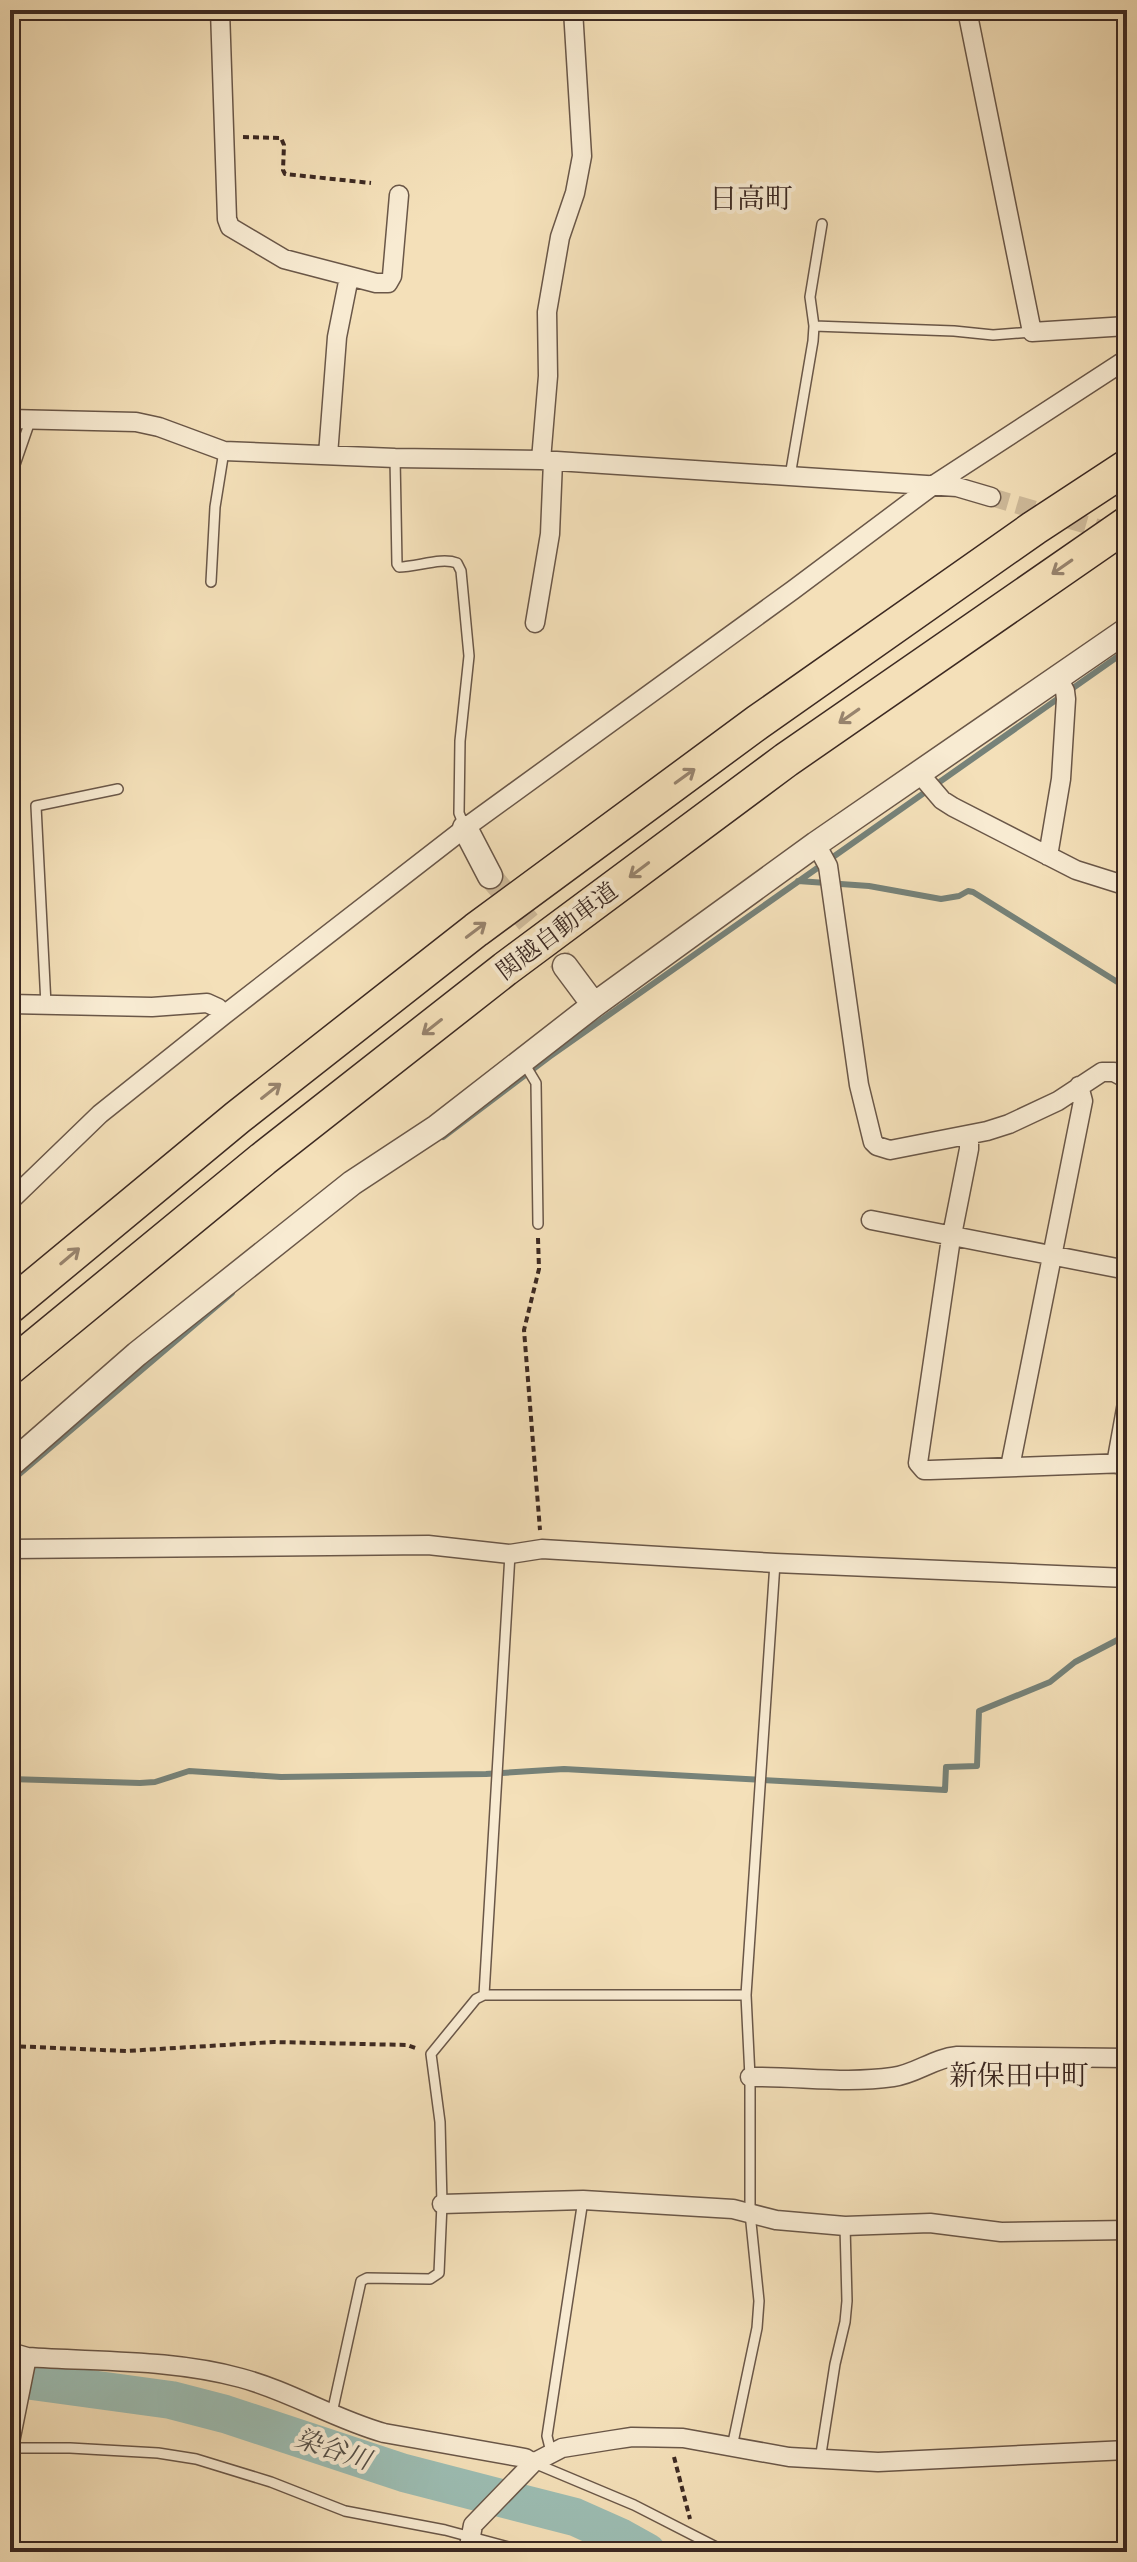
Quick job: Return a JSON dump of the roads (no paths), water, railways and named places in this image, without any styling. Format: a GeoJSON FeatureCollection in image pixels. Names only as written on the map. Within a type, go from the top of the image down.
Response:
{"type":"FeatureCollection","features":[{"type":"Feature","properties":{"kind":"highway","name":"関越自動車道"},"geometry":{"type":"LineString","coordinates":[[10,1306],[238,1117],[476,930],[770,713],[1034,528],[1127,467]]}},
{"type":"Feature","properties":{"kind":"highway","name":"関越自動車道"},"geometry":{"type":"LineString","coordinates":[[10,1367],[263,1159],[505,969],[786,760],[1127,524]]}},
{"type":"Feature","properties":{"kind":"street"},"geometry":{"type":"LineString","coordinates":[[220,10],[227,219],[230,227],[284,259],[382,284],[391,280],[399,195]]}},
{"type":"Feature","properties":{"kind":"street"},"geometry":{"type":"LineString","coordinates":[[535,623],[550,534],[547,312],[560,237],[575,193],[582,156],[573,10]]}},
{"type":"Feature","properties":{"kind":"street"},"geometry":{"type":"LineString","coordinates":[[967,10],[1032,332],[1127,326]]}},
{"type":"Feature","properties":{"kind":"street"},"geometry":{"type":"LineString","coordinates":[[328,455],[337,337],[349,277]]}},
{"type":"Feature","properties":{"kind":"street"},"geometry":{"type":"LineString","coordinates":[[10,1201],[100,1114],[465,828],[932,486],[1127,359]]}},
{"type":"Feature","properties":{"kind":"street"},"geometry":{"type":"LineString","coordinates":[[19,419],[136,422],[159,427],[224,451],[547,460],[957,487],[991,497]]}},
{"type":"Feature","properties":{"kind":"street"},"geometry":{"type":"LineString","coordinates":[[10,1465],[137,1354],[340,1193],[437,1127],[594,1005],[816,844],[1127,630]]}},
{"type":"Feature","properties":{"kind":"street"},"geometry":{"type":"LineString","coordinates":[[1048,856],[1061,779],[1066,699],[1058,678]]}},
{"type":"Feature","properties":{"kind":"street"},"geometry":{"type":"LineString","coordinates":[[919,773],[942,800],[1076,870],[1127,886]]}},
{"type":"Feature","properties":{"kind":"street"},"geometry":{"type":"LineString","coordinates":[[465,828],[490,876]]}},
{"type":"Feature","properties":{"kind":"street"},"geometry":{"type":"LineString","coordinates":[[816,844],[828,866],[859,1085],[873,1142],[877,1146],[890,1150],[969,1135],[1028,1117],[1102,1072],[1114,1072],[1127,1079]]}},
{"type":"Feature","properties":{"kind":"street"},"geometry":{"type":"LineString","coordinates":[[565,966],[594,1005]]}},
{"type":"Feature","properties":{"kind":"street"},"geometry":{"type":"LineString","coordinates":[[10,1004],[152,1007],[207,1003],[213,1004],[224,1015]]}},
{"type":"Feature","properties":{"kind":"street"},"geometry":{"type":"LineString","coordinates":[[1010,1467],[1083,1101],[1079,1086]]}},
{"type":"Feature","properties":{"kind":"street"},"geometry":{"type":"LineString","coordinates":[[969,1135],[918,1463],[924,1470],[1121,1464],[1127,1403]]}},
{"type":"Feature","properties":{"kind":"street"},"geometry":{"type":"LineString","coordinates":[[871,1220],[1127,1270]]}},
{"type":"Feature","properties":{"kind":"street"},"geometry":{"type":"LineString","coordinates":[[10,1549],[428,1545],[510,1554],[542,1549],[775,1563],[1127,1578]]}},
{"type":"Feature","properties":{"kind":"street"},"geometry":{"type":"LineString","coordinates":[[750,2077],[840,2081],[890,2077],[911,2073],[937,2060],[957,2056],[1127,2058]]}},
{"type":"Feature","properties":{"kind":"street"},"geometry":{"type":"LineString","coordinates":[[442,2204],[583,2200],[733,2209],[776,2220],[845,2226],[930,2223],[1001,2232],[1127,2230]]}},
{"type":"Feature","properties":{"kind":"street"},"geometry":{"type":"LineString","coordinates":[[10,2441],[21,2358],[200,2368],[255,2382],[384,2433],[525,2458],[533,2463]]}},
{"type":"Feature","properties":{"kind":"street"},"geometry":{"type":"LineString","coordinates":[[469,2545],[473,2525],[533,2463],[562,2448],[632,2437],[673,2438],[760,2454],[820,2460],[938,2461],[1127,2450],[1127,2426]]}},
{"type":"Feature","properties":{"kind":"lane"},"geometry":{"type":"LineString","coordinates":[[790,476],[814,326],[810,297],[822,224]]}},
{"type":"Feature","properties":{"kind":"lane"},"geometry":{"type":"LineString","coordinates":[[814,326],[993,335],[1032,332]]}},
{"type":"Feature","properties":{"kind":"lane"},"geometry":{"type":"LineString","coordinates":[[10,479],[28,427],[19,419]]}},
{"type":"Feature","properties":{"kind":"lane"},"geometry":{"type":"LineString","coordinates":[[211,582],[215,507],[224,451]]}},
{"type":"Feature","properties":{"kind":"lane"},"geometry":{"type":"LineString","coordinates":[[395,458],[397,564],[399,567],[411,567],[451,561],[457,563],[461,571],[469,656],[460,741],[459,813],[465,828]]}},
{"type":"Feature","properties":{"kind":"lane"},"geometry":{"type":"LineString","coordinates":[[46,1005],[36,806],[118,789]]}},
{"type":"Feature","properties":{"kind":"lane"},"geometry":{"type":"LineString","coordinates":[[523,1062],[536,1083],[538,1224]]}},
{"type":"Feature","properties":{"kind":"lane"},"geometry":{"type":"LineString","coordinates":[[484,1995],[510,1554]]}},
{"type":"Feature","properties":{"kind":"lane"},"geometry":{"type":"LineString","coordinates":[[732,2447],[757,2328],[759,2301],[750,2213],[750,2077],[746,1995],[775,1563]]}},
{"type":"Feature","properties":{"kind":"lane"},"geometry":{"type":"LineString","coordinates":[[332,2413],[361,2281],[367,2278],[430,2279],[439,2273],[442,2204],[439,2104],[431,2054],[476,1999],[484,1995],[746,1995]]}},
{"type":"Feature","properties":{"kind":"lane"},"geometry":{"type":"LineString","coordinates":[[551,2452],[547,2436],[583,2200]]}},
{"type":"Feature","properties":{"kind":"lane"},"geometry":{"type":"LineString","coordinates":[[820,2460],[845,2322],[845,2226]]}},
{"type":"Feature","properties":{"kind":"lane"},"geometry":{"type":"LineString","coordinates":[[10,2448],[158,2453],[196,2459],[271,2482],[345,2511],[445,2530],[469,2545],[527,2552]]}},
{"type":"Feature","properties":{"kind":"lane"},"geometry":{"type":"LineString","coordinates":[[533,2463],[634,2505],[726,2552]]}},
{"type":"Feature","properties":{"kind":"waterway"},"geometry":{"type":"LineString","coordinates":[[443,1137],[549,1057],[1127,650]]}},
{"type":"Feature","properties":{"kind":"waterway"},"geometry":{"type":"LineString","coordinates":[[798,881],[869,886],[941,899],[973,892],[1127,988]]}},
{"type":"Feature","properties":{"kind":"waterway"},"geometry":{"type":"LineString","coordinates":[[10,1482],[232,1293]]}},
{"type":"Feature","properties":{"kind":"waterway"},"geometry":{"type":"LineString","coordinates":[[10,1779],[140,1783],[155,1782],[189,1771],[281,1777],[486,1774],[564,1769],[945,1790],[946,1767],[977,1766],[979,1711],[1050,1682],[1075,1662],[1127,1635]]}},
{"type":"Feature","properties":{"kind":"waterway","name":"染谷川"},"geometry":{"type":"LineString","coordinates":[[10,2378],[171,2400],[225,2414],[404,2473],[575,2517],[647,2552]]}},
{"type":"Feature","properties":{"kind":"tunnel"},"geometry":{"type":"LineString","coordinates":[[991,497],[1115,533]]}},
{"type":"Feature","properties":{"kind":"tunnel"},"geometry":{"type":"LineString","coordinates":[[490,876],[565,966]]}},
{"type":"Feature","properties":{"kind":"district","name":"日高町"},"geometry":{"type":"Point","coordinates":[751,198]}},
{"type":"Feature","properties":{"kind":"district","name":"新保田中町"},"geometry":{"type":"Point","coordinates":[1019,2075]}}]}
